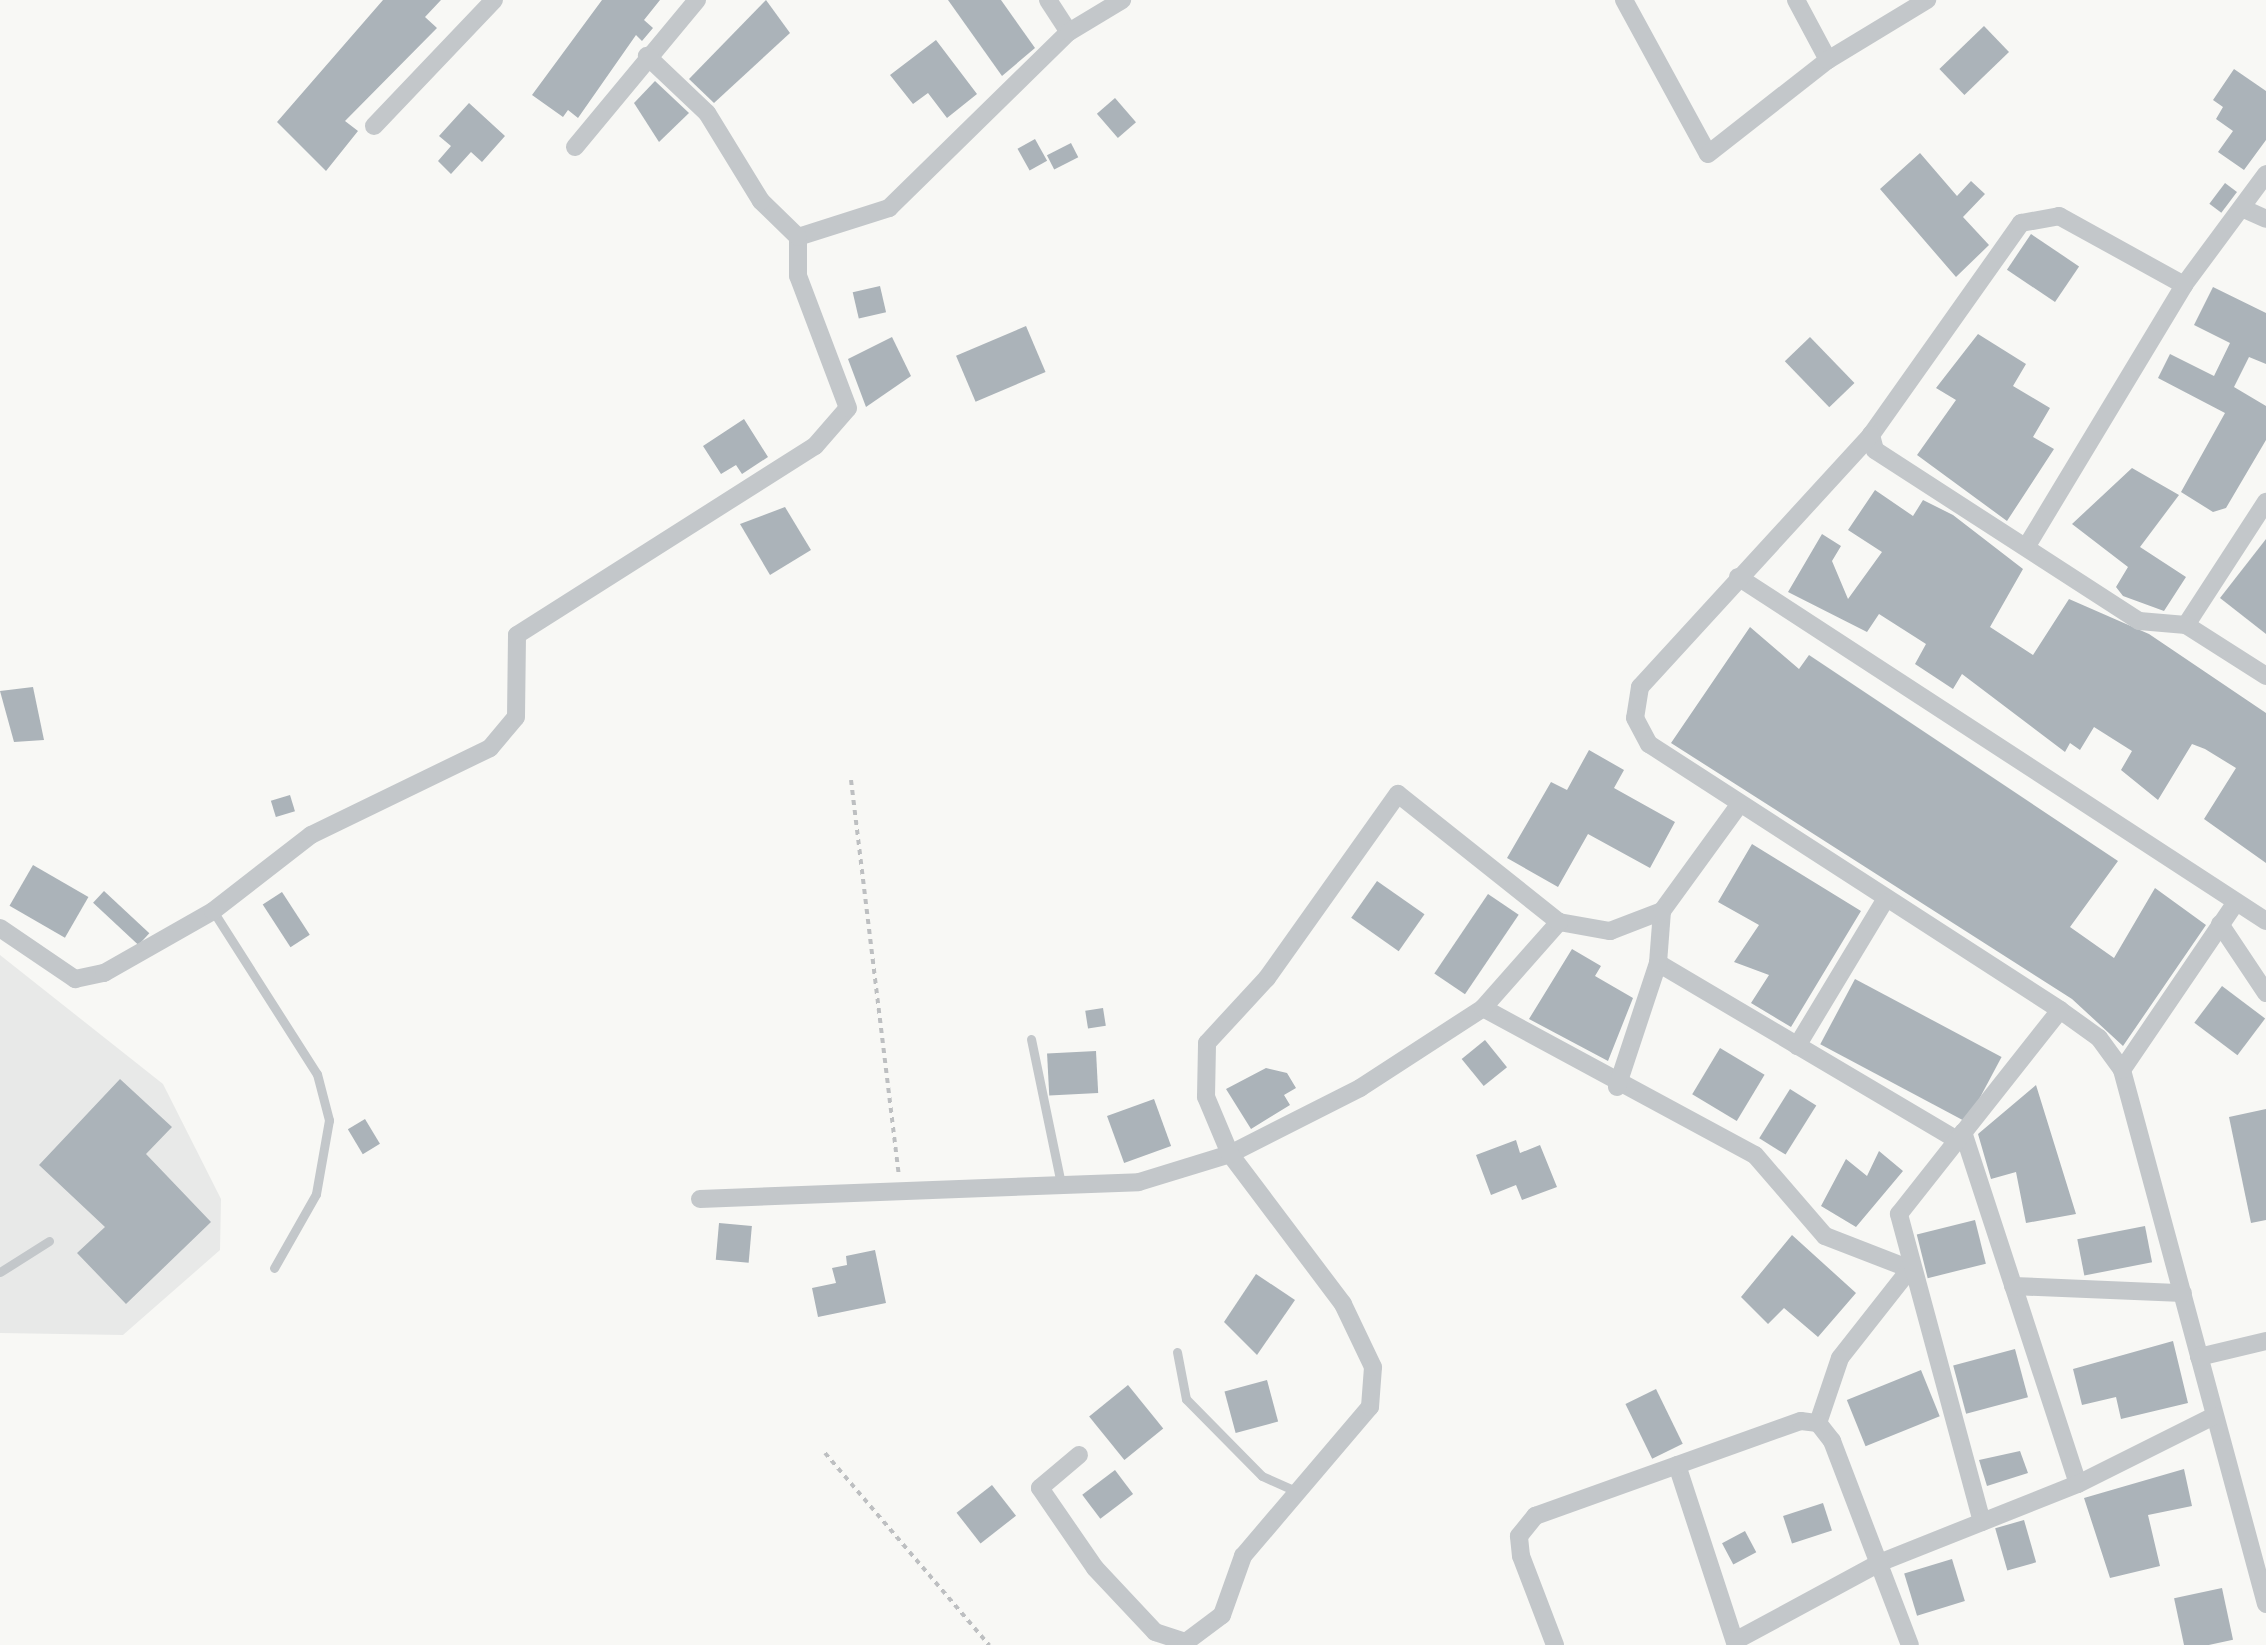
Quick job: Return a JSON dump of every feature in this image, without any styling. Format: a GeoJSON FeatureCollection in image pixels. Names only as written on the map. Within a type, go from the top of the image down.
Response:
{"type":"FeatureCollection","features":[{"type":"Feature","properties":{"kind":"street"},"geometry":{"type":"LineString","coordinates":[[374,126],[494,0]]}},
{"type":"Feature","properties":{"kind":"street"},"geometry":{"type":"LineString","coordinates":[[575,147],[602,126],[648,56],[697,0]]}},
{"type":"Feature","properties":{"kind":"street"},"geometry":{"type":"LineString","coordinates":[[1048,0],[1068,32]]}},
{"type":"Feature","properties":{"kind":"street"},"geometry":{"type":"LineString","coordinates":[[798,238],[889,208],[1068,32],[1122,0]]}},
{"type":"Feature","properties":{"kind":"street"},"geometry":{"type":"LineString","coordinates":[[1624,0],[1708,154],[1828,60],[1927,0]]}},
{"type":"Feature","properties":{"kind":"street"},"geometry":{"type":"LineString","coordinates":[[1796,0],[1828,60]]}},
{"type":"Feature","properties":{"kind":"street"},"geometry":{"type":"LineString","coordinates":[[0,928],[74,979],[104,973],[213,911],[311,835],[511,733],[516,635],[814,446],[848,408],[798,276],[798,238],[761,201],[707,112],[648,56]]}},
{"type":"Feature","properties":{"kind":"street"},"geometry":{"type":"LineString","coordinates":[[2028,544],[2184,285],[2244,209],[2266,174]]}},
{"type":"Feature","properties":{"kind":"street"},"geometry":{"type":"LineString","coordinates":[[2244,209],[2266,218]]}},
{"type":"Feature","properties":{"kind":"street"},"geometry":{"type":"LineString","coordinates":[[2184,285],[2059,216],[2021,223],[1872,435],[1640,688],[1634,718],[1649,744],[1884,902],[2099,1038],[2122,1070],[2266,1604]]}},
{"type":"Feature","properties":{"kind":"street"},"geometry":{"type":"LineString","coordinates":[[1872,435],[1875,450],[2028,544],[2139,621],[2186,625],[2266,676]]}},
{"type":"Feature","properties":{"kind":"street"},"geometry":{"type":"LineString","coordinates":[[2186,625],[2266,502]]}},
{"type":"Feature","properties":{"kind":"street"},"geometry":{"type":"LineString","coordinates":[[1738,577],[1980,728],[2234,905],[2266,921]]}},
{"type":"Feature","properties":{"kind":"street"},"geometry":{"type":"LineString","coordinates":[[1079,1455],[1040,1488],[1143,1619],[1186,1642],[1222,1615],[1243,1556],[1370,1407],[1373,1367],[1343,1304],[1230,1154],[1206,1096],[1206,1043],[1267,978],[1398,794],[1559,922],[1610,931],[1662,911]]}},
{"type":"Feature","properties":{"kind":"street"},"geometry":{"type":"LineString","coordinates":[[1617,1086],[1658,963],[1662,911],[1738,805]]}},
{"type":"Feature","properties":{"kind":"street"},"geometry":{"type":"LineString","coordinates":[[1797,1046],[1884,902]]}},
{"type":"Feature","properties":{"kind":"street"},"geometry":{"type":"LineString","coordinates":[[2122,1070],[2234,905]]}},
{"type":"Feature","properties":{"kind":"street"},"geometry":{"type":"LineString","coordinates":[[700,1199],[902,1194],[1060,1179],[1139,1182],[1230,1154],[1360,1088],[1483,1008],[1559,922]]}},
{"type":"Feature","properties":{"kind":"street"},"geometry":{"type":"LineString","coordinates":[[2220,924],[2266,993]]}},
{"type":"Feature","properties":{"kind":"street"},"geometry":{"type":"LineString","coordinates":[[1658,963],[1960,1136],[2078,1484]]}},
{"type":"Feature","properties":{"kind":"street"},"geometry":{"type":"LineString","coordinates":[[1483,1008],[1617,1086],[1755,1156],[1825,1236],[1910,1269]]}},
{"type":"Feature","properties":{"kind":"street"},"geometry":{"type":"LineString","coordinates":[[1982,1522],[1898,1214],[2060,1010]]}},
{"type":"Feature","properties":{"kind":"street"},"geometry":{"type":"LineString","coordinates":[[1910,1269],[1840,1358],[1818,1423],[1910,1645]]}},
{"type":"Feature","properties":{"kind":"street"},"geometry":{"type":"LineString","coordinates":[[2013,1286],[2182,1293]]}},
{"type":"Feature","properties":{"kind":"street"},"geometry":{"type":"LineString","coordinates":[[2199,1357],[2266,1341]]}},
{"type":"Feature","properties":{"kind":"street"},"geometry":{"type":"LineString","coordinates":[[1677,1465],[1736,1643],[1878,1563],[2078,1484],[2214,1416]]}},
{"type":"Feature","properties":{"kind":"street"},"geometry":{"type":"LineString","coordinates":[[1555,1645],[1519,1536],[1535,1516],[1801,1421],[1818,1423]]}},
{"type":"Feature","properties":{"kind":"lane"},"geometry":{"type":"LineString","coordinates":[[213,911],[317,1074],[329,1120],[316,1194],[274,1268]]}},
{"type":"Feature","properties":{"kind":"lane"},"geometry":{"type":"LineString","coordinates":[[1030,1039],[1060,1179]]}},
{"type":"Feature","properties":{"kind":"lane"},"geometry":{"type":"LineString","coordinates":[[0,1272],[48,1241]]}},
{"type":"Feature","properties":{"kind":"lane"},"geometry":{"type":"LineString","coordinates":[[1176,1352],[1186,1398],[1262,1476],[1298,1492]]}},
{"type":"Feature","properties":{"kind":"path"},"geometry":{"type":"LineString","coordinates":[[851,780],[902,1194]]}},
{"type":"Feature","properties":{"kind":"path"},"geometry":{"type":"LineString","coordinates":[[826,1453],[989,1645]]}},
{"type":"Feature","properties":{"kind":"shaded area"},"geometry":{"type":"Polygon","coordinates":[[[0,955],[163,1084],[221,1199],[220,1250],[123,1335],[0,1333],[0,955]]]}},
{"type":"Feature","properties":{"kind":"building"},"geometry":{"type":"Polygon","coordinates":[[[383,0],[441,0],[425,17],[437,28],[345,121],[358,131],[326,171],[277,122],[383,0]]]}},
{"type":"Feature","properties":{"kind":"building"},"geometry":{"type":"Polygon","coordinates":[[[602,0],[660,0],[644,20],[653,28],[642,41],[636,35],[578,118],[568,110],[563,117],[532,95],[602,0]]]}},
{"type":"Feature","properties":{"kind":"building"},"geometry":{"type":"Polygon","coordinates":[[[766,0],[790,33],[714,103],[689,79],[766,0]]]}},
{"type":"Feature","properties":{"kind":"building"},"geometry":{"type":"Polygon","coordinates":[[[948,0],[1001,0],[1035,48],[1002,76],[948,0]]]}},
{"type":"Feature","properties":{"kind":"building"},"geometry":{"type":"Polygon","coordinates":[[[1984,26],[2009,52],[1964,95],[1939,69],[1984,26]]]}},
{"type":"Feature","properties":{"kind":"building"},"geometry":{"type":"Polygon","coordinates":[[[936,40],[977,94],[947,118],[928,93],[913,104],[890,75],[936,40]]]}},
{"type":"Feature","properties":{"kind":"building"},"geometry":{"type":"Polygon","coordinates":[[[2234,69],[2266,91],[2266,140],[2244,170],[2218,152],[2233,131],[2216,119],[2223,107],[2213,100],[2234,69]]]}},
{"type":"Feature","properties":{"kind":"building"},"geometry":{"type":"Polygon","coordinates":[[[655,81],[689,113],[659,142],[634,103],[655,81]]]}},
{"type":"Feature","properties":{"kind":"building"},"geometry":{"type":"Polygon","coordinates":[[[1115,98],[1136,122],[1118,138],[1097,114],[1115,98]]]}},
{"type":"Feature","properties":{"kind":"building"},"geometry":{"type":"Polygon","coordinates":[[[469,103],[505,136],[482,162],[471,152],[451,174],[438,161],[451,146],[439,136],[469,103]]]}},
{"type":"Feature","properties":{"kind":"building"},"geometry":{"type":"Polygon","coordinates":[[[1035,139],[1047,161],[1030,171],[1018,149],[1035,139]]]}},
{"type":"Feature","properties":{"kind":"building"},"geometry":{"type":"Polygon","coordinates":[[[1071,143],[1078,157],[1054,170],[1047,155],[1071,143]]]}},
{"type":"Feature","properties":{"kind":"building"},"geometry":{"type":"Polygon","coordinates":[[[1920,153],[1957,196],[1971,181],[1985,194],[1963,217],[1989,245],[1956,277],[1880,189],[1920,153]]]}},
{"type":"Feature","properties":{"kind":"building"},"geometry":{"type":"Polygon","coordinates":[[[2225,183],[2237,192],[2221,213],[2209,204],[2225,183]]]}},
{"type":"Feature","properties":{"kind":"building"},"geometry":{"type":"Polygon","coordinates":[[[2031,234],[2079,266],[2055,302],[2007,270],[2031,234]]]}},
{"type":"Feature","properties":{"kind":"building"},"geometry":{"type":"Polygon","coordinates":[[[880,286],[886,312],[859,319],[853,292],[880,286]]]}},
{"type":"Feature","properties":{"kind":"building"},"geometry":{"type":"Polygon","coordinates":[[[2213,287],[2266,313],[2266,364],[2249,357],[2234,387],[2266,406],[2266,440],[2226,508],[2213,512],[2181,492],[2225,413],[2158,378],[2170,354],[2214,376],[2230,343],[2194,325],[2213,287]]]}},
{"type":"Feature","properties":{"kind":"building"},"geometry":{"type":"Polygon","coordinates":[[[1026,326],[1046,372],[976,402],[956,356],[1026,326]]]}},
{"type":"Feature","properties":{"kind":"building"},"geometry":{"type":"Polygon","coordinates":[[[1978,334],[2026,364],[2013,386],[2050,408],[2033,437],[2054,449],[2007,521],[1917,455],[1956,400],[1936,388],[1978,334]]]}},
{"type":"Feature","properties":{"kind":"building"},"geometry":{"type":"Polygon","coordinates":[[[892,337],[911,376],[866,407],[848,359],[892,337]]]}},
{"type":"Feature","properties":{"kind":"building"},"geometry":{"type":"Polygon","coordinates":[[[1810,337],[1854,383],[1829,407],[1785,361],[1810,337]]]}},
{"type":"Feature","properties":{"kind":"building"},"geometry":{"type":"Polygon","coordinates":[[[744,419],[768,457],[742,474],[736,465],[721,474],[703,446],[744,419]]]}},
{"type":"Feature","properties":{"kind":"building"},"geometry":{"type":"Polygon","coordinates":[[[2132,468],[2179,495],[2140,547],[2186,577],[2164,611],[2123,596],[2116,587],[2128,567],[2072,524],[2132,468]]]}},
{"type":"Feature","properties":{"kind":"building"},"geometry":{"type":"Polygon","coordinates":[[[1875,490],[1913,516],[1923,500],[1953,515],[2023,569],[1990,627],[2033,655],[2069,599],[2149,634],[2266,713],[2266,863],[2204,819],[2236,768],[2205,749],[2192,744],[2158,800],[2121,770],[2132,751],[2094,727],[2080,750],[2070,743],[2065,752],[1962,674],[1953,689],[1915,664],[1926,644],[1879,614],[1867,632],[1788,592],[1822,534],[1841,546],[1832,561],[1848,599],[1882,552],[1848,530],[1875,490]]]}},
{"type":"Feature","properties":{"kind":"building"},"geometry":{"type":"Polygon","coordinates":[[[785,507],[811,550],[770,575],[740,524],[785,507]]]}},
{"type":"Feature","properties":{"kind":"building"},"geometry":{"type":"Polygon","coordinates":[[[2266,539],[2266,634],[2220,598],[2266,539]]]}},
{"type":"Feature","properties":{"kind":"building"},"geometry":{"type":"Polygon","coordinates":[[[1750,627],[1799,669],[1809,655],[2118,861],[2070,927],[2114,958],[2155,888],[2206,925],[2123,1046],[2072,999],[1671,743],[1750,627]]]}},
{"type":"Feature","properties":{"kind":"building"},"geometry":{"type":"Polygon","coordinates":[[[33,687],[44,740],[14,742],[0,691],[33,687]]]}},
{"type":"Feature","properties":{"kind":"building"},"geometry":{"type":"Polygon","coordinates":[[[1589,750],[1624,770],[1614,788],[1675,822],[1650,868],[1588,834],[1558,887],[1507,858],[1551,782],[1567,790],[1589,750]]]}},
{"type":"Feature","properties":{"kind":"building"},"geometry":{"type":"Polygon","coordinates":[[[290,795],[295,811],[276,817],[271,801],[290,795]]]}},
{"type":"Feature","properties":{"kind":"building"},"geometry":{"type":"Polygon","coordinates":[[[1752,844],[1861,911],[1791,1027],[1751,1003],[1769,975],[1734,962],[1759,925],[1718,902],[1752,844]]]}},
{"type":"Feature","properties":{"kind":"building"},"geometry":{"type":"Polygon","coordinates":[[[33,865],[88,897],[65,938],[10,906],[33,865]]]}},
{"type":"Feature","properties":{"kind":"building"},"geometry":{"type":"Polygon","coordinates":[[[1377,881],[1425,914],[1399,951],[1351,918],[1377,881]]]}},
{"type":"Feature","properties":{"kind":"building"},"geometry":{"type":"Polygon","coordinates":[[[104,891],[149,933],[138,945],[93,903],[104,891]]]}},
{"type":"Feature","properties":{"kind":"building"},"geometry":{"type":"Polygon","coordinates":[[[282,892],[310,935],[290,947],[263,905],[282,892]]]}},
{"type":"Feature","properties":{"kind":"building"},"geometry":{"type":"Polygon","coordinates":[[[1488,894],[1519,915],[1465,994],[1434,974],[1488,894]]]}},
{"type":"Feature","properties":{"kind":"building"},"geometry":{"type":"Polygon","coordinates":[[[1572,949],[1601,966],[1595,976],[1633,998],[1608,1061],[1529,1019],[1572,949]]]}},
{"type":"Feature","properties":{"kind":"building"},"geometry":{"type":"Polygon","coordinates":[[[1855,979],[2002,1057],[1967,1122],[1820,1044],[1855,979]]]}},
{"type":"Feature","properties":{"kind":"building"},"geometry":{"type":"Polygon","coordinates":[[[2222,986],[2265,1018],[2237,1055],[2194,1023],[2222,986]]]}},
{"type":"Feature","properties":{"kind":"building"},"geometry":{"type":"Polygon","coordinates":[[[1103,1008],[1106,1026],[1088,1029],[1085,1011],[1103,1008]]]}},
{"type":"Feature","properties":{"kind":"building"},"geometry":{"type":"Polygon","coordinates":[[[1485,1040],[1507,1067],[1484,1086],[1462,1059],[1485,1040]]]}},
{"type":"Feature","properties":{"kind":"building"},"geometry":{"type":"Polygon","coordinates":[[[1720,1048],[1765,1075],[1737,1121],[1692,1094],[1720,1048]]]}},
{"type":"Feature","properties":{"kind":"building"},"geometry":{"type":"Polygon","coordinates":[[[1096,1051],[1098,1093],[1049,1096],[1047,1054],[1096,1051]]]}},
{"type":"Feature","properties":{"kind":"building"},"geometry":{"type":"Polygon","coordinates":[[[1266,1068],[1287,1073],[1296,1088],[1284,1095],[1290,1105],[1251,1129],[1226,1089],[1266,1068]]]}},
{"type":"Feature","properties":{"kind":"building"},"geometry":{"type":"Polygon","coordinates":[[[120,1079],[172,1127],[146,1154],[211,1222],[126,1304],[77,1253],[105,1227],[39,1165],[120,1079]]]}},
{"type":"Feature","properties":{"kind":"building"},"geometry":{"type":"Polygon","coordinates":[[[2036,1085],[2076,1214],[2026,1223],[2016,1172],[1991,1179],[1978,1134],[2036,1085]]]}},
{"type":"Feature","properties":{"kind":"building"},"geometry":{"type":"Polygon","coordinates":[[[1790,1089],[1816,1105],[1786,1155],[1759,1138],[1790,1089]]]}},
{"type":"Feature","properties":{"kind":"building"},"geometry":{"type":"Polygon","coordinates":[[[1154,1099],[1171,1146],[1124,1163],[1107,1116],[1154,1099]]]}},
{"type":"Feature","properties":{"kind":"building"},"geometry":{"type":"Polygon","coordinates":[[[2266,1109],[2266,1220],[2251,1223],[2229,1117],[2266,1109]]]}},
{"type":"Feature","properties":{"kind":"building"},"geometry":{"type":"Polygon","coordinates":[[[365,1119],[380,1144],[363,1154],[348,1129],[365,1119]]]}},
{"type":"Feature","properties":{"kind":"building"},"geometry":{"type":"Polygon","coordinates":[[[1516,1140],[1520,1153],[1540,1145],[1557,1187],[1522,1200],[1516,1185],[1491,1195],[1476,1155],[1516,1140]]]}},
{"type":"Feature","properties":{"kind":"building"},"geometry":{"type":"Polygon","coordinates":[[[1879,1151],[1903,1171],[1856,1227],[1821,1206],[1846,1159],[1867,1176],[1879,1151]]]}},
{"type":"Feature","properties":{"kind":"building"},"geometry":{"type":"Polygon","coordinates":[[[1975,1220],[1986,1264],[1928,1278],[1917,1235],[1975,1220]]]}},
{"type":"Feature","properties":{"kind":"building"},"geometry":{"type":"Polygon","coordinates":[[[719,1223],[752,1226],[749,1263],[716,1260],[719,1223]]]}},
{"type":"Feature","properties":{"kind":"building"},"geometry":{"type":"Polygon","coordinates":[[[2145,1226],[2152,1262],[2084,1275],[2077,1239],[2145,1226]]]}},
{"type":"Feature","properties":{"kind":"building"},"geometry":{"type":"Polygon","coordinates":[[[1792,1235],[1856,1293],[1818,1337],[1784,1308],[1768,1324],[1741,1297],[1792,1235]]]}},
{"type":"Feature","properties":{"kind":"building"},"geometry":{"type":"Polygon","coordinates":[[[875,1250],[886,1303],[818,1317],[812,1288],[836,1283],[832,1268],[847,1265],[846,1256],[875,1250]]]}},
{"type":"Feature","properties":{"kind":"building"},"geometry":{"type":"Polygon","coordinates":[[[1256,1274],[1295,1300],[1257,1355],[1224,1322],[1256,1274]]]}},
{"type":"Feature","properties":{"kind":"building"},"geometry":{"type":"Polygon","coordinates":[[[2173,1341],[2188,1403],[2121,1419],[2116,1397],[2082,1405],[2073,1369],[2173,1341]]]}},
{"type":"Feature","properties":{"kind":"building"},"geometry":{"type":"Polygon","coordinates":[[[2015,1349],[2028,1397],[1966,1414],[1953,1366],[2015,1349]]]}},
{"type":"Feature","properties":{"kind":"building"},"geometry":{"type":"Polygon","coordinates":[[[1921,1370],[1940,1416],[1866,1446],[1847,1400],[1921,1370]]]}},
{"type":"Feature","properties":{"kind":"building"},"geometry":{"type":"Polygon","coordinates":[[[1267,1380],[1278,1422],[1236,1433],[1224,1391],[1267,1380]]]}},
{"type":"Feature","properties":{"kind":"building"},"geometry":{"type":"Polygon","coordinates":[[[1128,1385],[1163,1429],[1124,1460],[1089,1416],[1128,1385]]]}},
{"type":"Feature","properties":{"kind":"building"},"geometry":{"type":"Polygon","coordinates":[[[1656,1389],[1683,1444],[1652,1459],[1625,1404],[1656,1389]]]}},
{"type":"Feature","properties":{"kind":"building"},"geometry":{"type":"Polygon","coordinates":[[[2020,1451],[2028,1473],[1987,1486],[1979,1460],[2020,1451]]]}},
{"type":"Feature","properties":{"kind":"building"},"geometry":{"type":"Polygon","coordinates":[[[2184,1469],[2192,1506],[2148,1515],[2160,1566],[2110,1578],[2084,1498],[2184,1469]]]}},
{"type":"Feature","properties":{"kind":"building"},"geometry":{"type":"Polygon","coordinates":[[[1115,1470],[1133,1494],[1100,1519],[1082,1495],[1115,1470]]]}},
{"type":"Feature","properties":{"kind":"building"},"geometry":{"type":"Polygon","coordinates":[[[992,1485],[1016,1516],[981,1543],[957,1513],[992,1485]]]}},
{"type":"Feature","properties":{"kind":"building"},"geometry":{"type":"Polygon","coordinates":[[[1823,1503],[1832,1531],[1792,1544],[1783,1516],[1823,1503]]]}},
{"type":"Feature","properties":{"kind":"building"},"geometry":{"type":"Polygon","coordinates":[[[2024,1520],[2036,1562],[2007,1571],[1995,1528],[2024,1520]]]}},
{"type":"Feature","properties":{"kind":"building"},"geometry":{"type":"Polygon","coordinates":[[[1745,1531],[1756,1552],[1733,1564],[1722,1543],[1745,1531]]]}},
{"type":"Feature","properties":{"kind":"building"},"geometry":{"type":"Polygon","coordinates":[[[1952,1559],[1965,1601],[1917,1616],[1904,1574],[1952,1559]]]}},
{"type":"Feature","properties":{"kind":"building"},"geometry":{"type":"Polygon","coordinates":[[[2222,1588],[2233,1640],[2184,1645],[2174,1598],[2222,1588]]]}}]}
